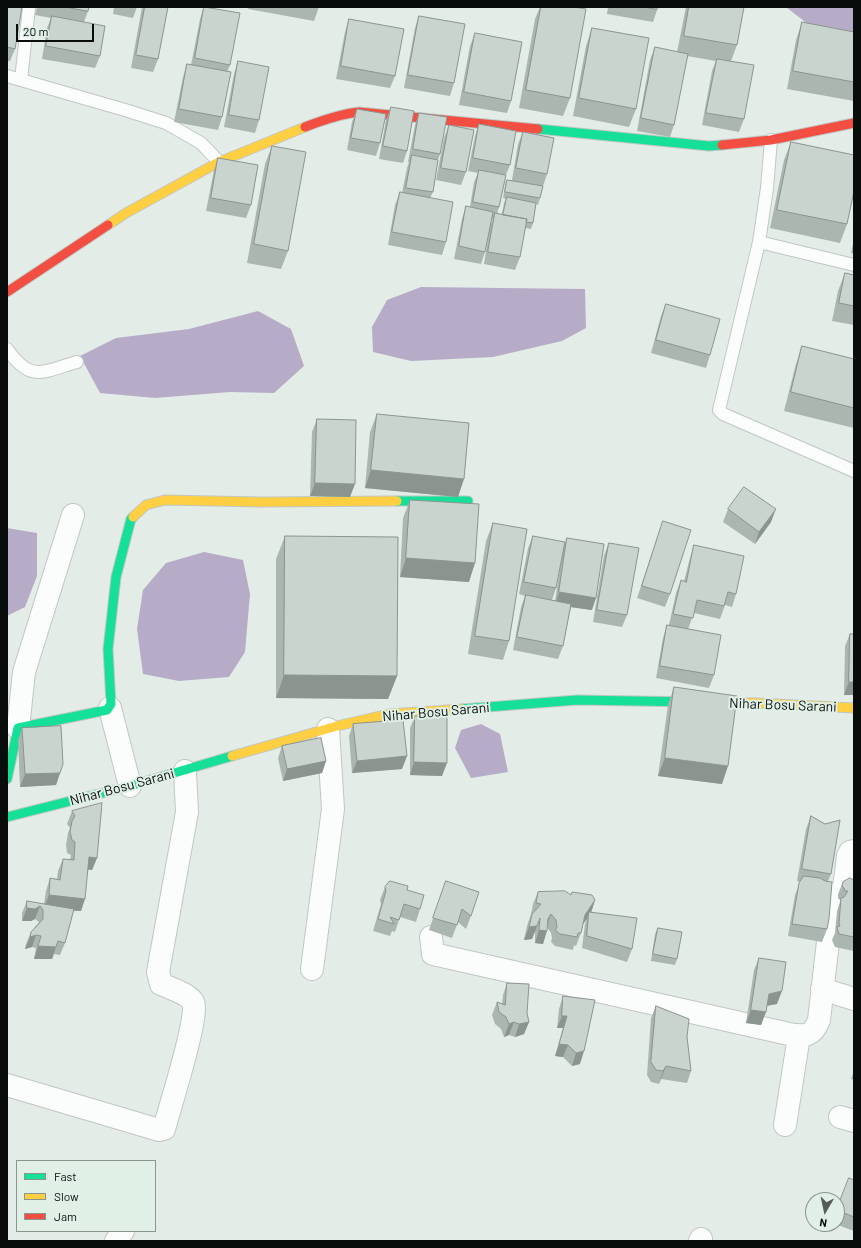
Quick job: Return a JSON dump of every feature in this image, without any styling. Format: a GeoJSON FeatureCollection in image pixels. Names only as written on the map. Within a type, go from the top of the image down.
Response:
{"type":"FeatureCollection","features":[{"type":"Feature","properties":{"kind":"street"},"geometry":{"type":"LineString","coordinates":[[7,292],[126,213],[219,162],[328,118],[343,114],[359,112],[709,146],[771,140],[838,128],[854,123]]}},
{"type":"Feature","properties":{"kind":"street"},"geometry":{"type":"LineString","coordinates":[[130,786],[110,708],[108,649],[116,577],[131,519],[146,504],[165,500],[261,502],[468,501]]}},
{"type":"Feature","properties":{"kind":"street"},"geometry":{"type":"LineString","coordinates":[[7,779],[18,728],[24,672],[73,515]]}},
{"type":"Feature","properties":{"kind":"street","name":"Nihar Bosu Sarani"},"geometry":{"type":"LineString","coordinates":[[7,817],[130,786],[328,729],[389,714],[577,700],[757,702],[854,708]]}},
{"type":"Feature","properties":{"kind":"street"},"geometry":{"type":"LineString","coordinates":[[18,728],[107,710],[110,708]]}},
{"type":"Feature","properties":{"kind":"street"},"geometry":{"type":"LineString","coordinates":[[312,969],[333,809],[328,729]]}},
{"type":"Feature","properties":{"kind":"street"},"geometry":{"type":"LineString","coordinates":[[7,1085],[159,1130],[164,1129],[192,1026],[195,1006],[192,1000],[186,996],[161,984],[158,972],[187,812],[185,771]]}},
{"type":"Feature","properties":{"kind":"street"},"geometry":{"type":"LineString","coordinates":[[431,937],[433,954],[799,1036],[808,1034],[815,1029],[819,1020],[833,898],[849,888],[848,856],[850,852],[854,851]]}},
{"type":"Feature","properties":{"kind":"street"},"geometry":{"type":"LineString","coordinates":[[822,989],[854,999]]}},
{"type":"Feature","properties":{"kind":"street"},"geometry":{"type":"LineString","coordinates":[[785,1125],[799,1036]]}},
{"type":"Feature","properties":{"kind":"street"},"geometry":{"type":"LineString","coordinates":[[116,1241],[122,1232]]}},
{"type":"Feature","properties":{"kind":"lane"},"geometry":{"type":"LineString","coordinates":[[21,80],[29,7]]}},
{"type":"Feature","properties":{"kind":"lane"},"geometry":{"type":"LineString","coordinates":[[7,76],[166,122],[200,143],[219,162]]}},
{"type":"Feature","properties":{"kind":"lane"},"geometry":{"type":"LineString","coordinates":[[771,140],[759,242],[719,410],[723,414],[854,471]]}},
{"type":"Feature","properties":{"kind":"lane"},"geometry":{"type":"LineString","coordinates":[[759,242],[854,265]]}},
{"type":"Feature","properties":{"kind":"lane"},"geometry":{"type":"LineString","coordinates":[[7,349],[21,366],[29,371],[43,372],[77,362]]}},
{"type":"Feature","properties":{"kind":"shaded area"},"geometry":{"type":"Polygon","coordinates":[[[786,7],[854,7],[854,39],[813,28],[786,7]]]}},
{"type":"Feature","properties":{"kind":"shaded area"},"geometry":{"type":"Polygon","coordinates":[[[421,287],[585,289],[586,328],[562,341],[493,357],[411,361],[373,352],[372,327],[387,300],[421,287]]]}},
{"type":"Feature","properties":{"kind":"shaded area"},"geometry":{"type":"Polygon","coordinates":[[[258,311],[291,329],[304,366],[274,393],[230,392],[155,398],[100,393],[80,356],[116,338],[189,329],[258,311]]]}},
{"type":"Feature","properties":{"kind":"shaded area"},"geometry":{"type":"Polygon","coordinates":[[[7,528],[37,533],[37,576],[25,607],[7,616],[7,528]]]}},
{"type":"Feature","properties":{"kind":"shaded area"},"geometry":{"type":"Polygon","coordinates":[[[204,552],[243,560],[250,594],[245,652],[229,677],[179,681],[143,674],[137,629],[143,590],[166,563],[204,552]]]}},
{"type":"Feature","properties":{"kind":"shaded area"},"geometry":{"type":"Polygon","coordinates":[[[481,724],[500,734],[508,772],[471,778],[455,748],[461,730],[481,724]]]}},
{"type":"Feature","properties":{"kind":"building"},"geometry":{"type":"Polygon","coordinates":[[[7,7],[22,7],[15,49],[7,47],[7,7]]]}},
{"type":"Feature","properties":{"kind":"building"},"geometry":{"type":"Polygon","coordinates":[[[66,7],[89,7],[88,11],[66,7]]]}},
{"type":"Feature","properties":{"kind":"building"},"geometry":{"type":"Polygon","coordinates":[[[145,7],[168,7],[158,59],[136,55],[145,7]]]}},
{"type":"Feature","properties":{"kind":"building"},"geometry":{"type":"Polygon","coordinates":[[[204,7],[240,13],[230,65],[195,58],[204,7]]]}},
{"type":"Feature","properties":{"kind":"building"},"geometry":{"type":"Polygon","coordinates":[[[541,7],[574,7],[586,9],[570,98],[526,90],[541,7]]]}},
{"type":"Feature","properties":{"kind":"building"},"geometry":{"type":"Polygon","coordinates":[[[644,7],[658,7],[657,9],[644,7]]]}},
{"type":"Feature","properties":{"kind":"building"},"geometry":{"type":"Polygon","coordinates":[[[689,7],[744,7],[737,45],[684,36],[689,7]]]}},
{"type":"Feature","properties":{"kind":"building"},"geometry":{"type":"Polygon","coordinates":[[[52,16],[105,26],[100,56],[46,46],[52,16]]]}},
{"type":"Feature","properties":{"kind":"building"},"geometry":{"type":"Polygon","coordinates":[[[419,16],[465,24],[454,83],[408,75],[419,16]]]}},
{"type":"Feature","properties":{"kind":"building"},"geometry":{"type":"Polygon","coordinates":[[[349,19],[404,29],[395,76],[341,66],[349,19]]]}},
{"type":"Feature","properties":{"kind":"building"},"geometry":{"type":"Polygon","coordinates":[[[802,22],[854,32],[854,82],[793,71],[802,22]]]}},
{"type":"Feature","properties":{"kind":"building"},"geometry":{"type":"Polygon","coordinates":[[[592,28],[649,38],[636,109],[579,98],[592,28]]]}},
{"type":"Feature","properties":{"kind":"building"},"geometry":{"type":"Polygon","coordinates":[[[475,33],[522,42],[511,101],[464,92],[475,33]]]}},
{"type":"Feature","properties":{"kind":"building"},"geometry":{"type":"Polygon","coordinates":[[[655,47],[688,54],[674,125],[641,118],[655,47]]]}},
{"type":"Feature","properties":{"kind":"building"},"geometry":{"type":"Polygon","coordinates":[[[717,59],[754,65],[744,119],[706,113],[717,59]]]}},
{"type":"Feature","properties":{"kind":"building"},"geometry":{"type":"Polygon","coordinates":[[[238,61],[269,67],[259,120],[229,115],[238,61]]]}},
{"type":"Feature","properties":{"kind":"building"},"geometry":{"type":"Polygon","coordinates":[[[187,64],[231,72],[222,117],[179,109],[187,64]]]}},
{"type":"Feature","properties":{"kind":"building"},"geometry":{"type":"Polygon","coordinates":[[[391,107],[414,111],[407,151],[383,146],[391,107]]]}},
{"type":"Feature","properties":{"kind":"building"},"geometry":{"type":"Polygon","coordinates":[[[357,109],[386,114],[380,143],[351,138],[357,109]]]}},
{"type":"Feature","properties":{"kind":"building"},"geometry":{"type":"Polygon","coordinates":[[[419,113],[447,117],[440,154],[413,149],[419,113]]]}},
{"type":"Feature","properties":{"kind":"building"},"geometry":{"type":"Polygon","coordinates":[[[479,124],[516,131],[510,165],[473,158],[479,124]]]}},
{"type":"Feature","properties":{"kind":"building"},"geometry":{"type":"Polygon","coordinates":[[[449,125],[474,130],[466,172],[441,168],[449,125]]]}},
{"type":"Feature","properties":{"kind":"building"},"geometry":{"type":"Polygon","coordinates":[[[523,132],[554,138],[547,174],[516,168],[523,132]]]}},
{"type":"Feature","properties":{"kind":"building"},"geometry":{"type":"Polygon","coordinates":[[[791,142],[854,155],[854,191],[847,224],[777,210],[791,142]]]}},
{"type":"Feature","properties":{"kind":"building"},"geometry":{"type":"Polygon","coordinates":[[[272,146],[306,152],[288,251],[254,244],[272,146]]]}},
{"type":"Feature","properties":{"kind":"building"},"geometry":{"type":"Polygon","coordinates":[[[412,155],[438,160],[433,192],[406,188],[412,155]]]}},
{"type":"Feature","properties":{"kind":"building"},"geometry":{"type":"Polygon","coordinates":[[[218,158],[258,165],[251,205],[211,198],[218,158]]]}},
{"type":"Feature","properties":{"kind":"building"},"geometry":{"type":"Polygon","coordinates":[[[479,170],[506,175],[499,207],[473,202],[479,170]]]}},
{"type":"Feature","properties":{"kind":"building"},"geometry":{"type":"Polygon","coordinates":[[[507,180],[543,186],[540,198],[505,192],[507,180]]]}},
{"type":"Feature","properties":{"kind":"building"},"geometry":{"type":"Polygon","coordinates":[[[400,192],[453,202],[446,242],[392,232],[400,192]]]}},
{"type":"Feature","properties":{"kind":"building"},"geometry":{"type":"Polygon","coordinates":[[[507,197],[536,203],[533,223],[526,222],[527,219],[503,215],[507,197]]]}},
{"type":"Feature","properties":{"kind":"building"},"geometry":{"type":"Polygon","coordinates":[[[466,206],[493,212],[485,252],[459,246],[466,206]]]}},
{"type":"Feature","properties":{"kind":"building"},"geometry":{"type":"Polygon","coordinates":[[[495,213],[527,219],[520,257],[488,252],[495,213]]]}},
{"type":"Feature","properties":{"kind":"building"},"geometry":{"type":"Polygon","coordinates":[[[845,273],[854,275],[854,306],[839,303],[845,273]]]}},
{"type":"Feature","properties":{"kind":"building"},"geometry":{"type":"Polygon","coordinates":[[[666,304],[720,319],[710,355],[656,340],[666,304]]]}},
{"type":"Feature","properties":{"kind":"building"},"geometry":{"type":"Polygon","coordinates":[[[802,346],[854,359],[854,408],[791,392],[802,346]]]}},
{"type":"Feature","properties":{"kind":"building"},"geometry":{"type":"Polygon","coordinates":[[[377,414],[469,423],[464,479],[371,470],[377,414]]]}},
{"type":"Feature","properties":{"kind":"building"},"geometry":{"type":"Polygon","coordinates":[[[317,419],[356,420],[355,484],[315,483],[317,419]]]}},
{"type":"Feature","properties":{"kind":"building"},"geometry":{"type":"Polygon","coordinates":[[[744,487],[776,509],[759,532],[728,509],[744,487]]]}},
{"type":"Feature","properties":{"kind":"building"},"geometry":{"type":"Polygon","coordinates":[[[410,500],[479,504],[475,563],[406,558],[410,500]]]}},
{"type":"Feature","properties":{"kind":"building"},"geometry":{"type":"Polygon","coordinates":[[[663,521],[691,530],[670,594],[642,586],[663,521]]]}},
{"type":"Feature","properties":{"kind":"building"},"geometry":{"type":"Polygon","coordinates":[[[493,523],[527,529],[509,641],[475,636],[493,523]]]}},
{"type":"Feature","properties":{"kind":"building"},"geometry":{"type":"Polygon","coordinates":[[[285,536],[398,537],[397,676],[284,675],[285,536]]]}},
{"type":"Feature","properties":{"kind":"building"},"geometry":{"type":"Polygon","coordinates":[[[533,536],[565,542],[556,588],[524,582],[533,536]]]}},
{"type":"Feature","properties":{"kind":"building"},"geometry":{"type":"Polygon","coordinates":[[[567,538],[604,544],[596,598],[559,592],[567,538]]]}},
{"type":"Feature","properties":{"kind":"building"},"geometry":{"type":"Polygon","coordinates":[[[609,543],[639,548],[627,615],[597,610],[609,543]]]}},
{"type":"Feature","properties":{"kind":"building"},"geometry":{"type":"Polygon","coordinates":[[[694,545],[744,556],[736,594],[728,592],[724,606],[697,600],[693,618],[673,614],[681,580],[686,582],[694,545]]]}},
{"type":"Feature","properties":{"kind":"building"},"geometry":{"type":"Polygon","coordinates":[[[526,595],[571,604],[563,646],[517,637],[526,595]]]}},
{"type":"Feature","properties":{"kind":"building"},"geometry":{"type":"Polygon","coordinates":[[[667,625],[721,635],[714,675],[660,666],[667,625]]]}},
{"type":"Feature","properties":{"kind":"building"},"geometry":{"type":"Polygon","coordinates":[[[850,634],[854,634],[854,682],[849,682],[850,634]]]}},
{"type":"Feature","properties":{"kind":"building"},"geometry":{"type":"Polygon","coordinates":[[[674,687],[737,696],[728,766],[665,758],[674,687]]]}},
{"type":"Feature","properties":{"kind":"building"},"geometry":{"type":"Polygon","coordinates":[[[415,716],[447,716],[447,763],[414,762],[415,716]]]}},
{"type":"Feature","properties":{"kind":"building"},"geometry":{"type":"Polygon","coordinates":[[[403,720],[407,756],[357,761],[353,724],[403,720]]]}},
{"type":"Feature","properties":{"kind":"building"},"geometry":{"type":"Polygon","coordinates":[[[61,726],[63,764],[60,773],[25,774],[22,728],[61,726]]]}},
{"type":"Feature","properties":{"kind":"building"},"geometry":{"type":"Polygon","coordinates":[[[321,738],[326,761],[287,769],[282,746],[321,738]]]}},
{"type":"Feature","properties":{"kind":"building"},"geometry":{"type":"Polygon","coordinates":[[[102,803],[97,858],[89,857],[85,899],[49,895],[50,878],[60,880],[63,859],[74,860],[75,842],[72,840],[70,832],[72,821],[75,816],[72,811],[102,803]]]}},
{"type":"Feature","properties":{"kind":"building"},"geometry":{"type":"Polygon","coordinates":[[[811,816],[825,824],[840,820],[831,874],[802,869],[811,816]]]}},
{"type":"Feature","properties":{"kind":"building"},"geometry":{"type":"Polygon","coordinates":[[[804,876],[820,878],[825,881],[832,882],[827,929],[792,924],[799,883],[804,876]]]}},
{"type":"Feature","properties":{"kind":"building"},"geometry":{"type":"Polygon","coordinates":[[[850,878],[854,880],[854,937],[839,934],[837,927],[840,926],[841,898],[844,897],[848,891],[845,891],[842,886],[843,882],[850,878]]]}},
{"type":"Feature","properties":{"kind":"building"},"geometry":{"type":"Polygon","coordinates":[[[390,881],[408,886],[407,890],[424,895],[420,909],[404,904],[399,920],[390,917],[394,924],[378,919],[386,891],[385,887],[390,881]]]}},
{"type":"Feature","properties":{"kind":"building"},"geometry":{"type":"Polygon","coordinates":[[[446,881],[479,892],[471,916],[462,909],[457,925],[433,918],[446,881]]]}},
{"type":"Feature","properties":{"kind":"building"},"geometry":{"type":"Polygon","coordinates":[[[565,891],[571,895],[572,892],[592,895],[595,900],[585,915],[581,933],[578,933],[577,937],[560,934],[555,930],[557,928],[556,920],[551,914],[548,919],[547,931],[539,930],[540,918],[537,926],[529,927],[532,914],[541,904],[536,903],[538,892],[565,891]]]}},
{"type":"Feature","properties":{"kind":"building"},"geometry":{"type":"Polygon","coordinates":[[[27,901],[74,909],[65,943],[58,941],[56,947],[38,946],[41,936],[36,935],[30,937],[31,932],[43,919],[43,910],[40,906],[35,909],[27,908],[27,901]]]}},
{"type":"Feature","properties":{"kind":"building"},"geometry":{"type":"Polygon","coordinates":[[[589,912],[637,918],[632,949],[587,936],[589,912]]]}},
{"type":"Feature","properties":{"kind":"building"},"geometry":{"type":"Polygon","coordinates":[[[658,928],[682,932],[677,959],[653,954],[658,928]]]}},
{"type":"Feature","properties":{"kind":"building"},"geometry":{"type":"Polygon","coordinates":[[[759,958],[786,962],[782,991],[769,994],[766,1012],[751,1010],[759,958]]]}},
{"type":"Feature","properties":{"kind":"building"},"geometry":{"type":"Polygon","coordinates":[[[507,983],[529,984],[527,1013],[529,1022],[519,1024],[514,1022],[509,1024],[506,1017],[499,1012],[497,1002],[505,1005],[507,983]]]}},
{"type":"Feature","properties":{"kind":"building"},"geometry":{"type":"Polygon","coordinates":[[[563,996],[595,1000],[584,1051],[576,1053],[568,1045],[559,1044],[567,1016],[562,1016],[563,996]]]}},
{"type":"Feature","properties":{"kind":"building"},"geometry":{"type":"Polygon","coordinates":[[[656,1006],[689,1019],[687,1037],[691,1071],[666,1066],[663,1071],[656,1070],[651,1062],[656,1006]]]}},
{"type":"Feature","properties":{"kind":"building"},"geometry":{"type":"Polygon","coordinates":[[[849,1178],[854,1180],[854,1217],[845,1213],[845,1192],[843,1192],[849,1178]]]}},
{"type":"Feature","properties":{"kind":"traffic: fast"},"geometry":{"type":"LineString","coordinates":[[538,129],[709,146],[722,145]]}},
{"type":"Feature","properties":{"kind":"traffic: fast"},"geometry":{"type":"LineString","coordinates":[[397,501],[468,501]]}},
{"type":"Feature","properties":{"kind":"traffic: fast"},"geometry":{"type":"LineString","coordinates":[[7,779],[18,728],[107,710],[111,704],[108,649],[116,577],[131,519],[133,517]]}},
{"type":"Feature","properties":{"kind":"traffic: fast"},"geometry":{"type":"LineString","coordinates":[[462,709],[577,700],[695,702]]}},
{"type":"Feature","properties":{"kind":"traffic: fast"},"geometry":{"type":"LineString","coordinates":[[7,817],[130,786],[232,756]]}},
{"type":"Feature","properties":{"kind":"traffic: slow"},"geometry":{"type":"LineString","coordinates":[[108,225],[126,213],[219,162],[305,127]]}},
{"type":"Feature","properties":{"kind":"traffic: slow"},"geometry":{"type":"LineString","coordinates":[[133,517],[146,505],[165,500],[261,502],[397,501]]}},
{"type":"Feature","properties":{"kind":"traffic: slow"},"geometry":{"type":"LineString","coordinates":[[695,702],[757,703],[854,708]]}},
{"type":"Feature","properties":{"kind":"traffic: slow"},"geometry":{"type":"LineString","coordinates":[[232,756],[337,726],[389,714],[462,709]]}},
{"type":"Feature","properties":{"kind":"traffic: jam"},"geometry":{"type":"LineString","coordinates":[[305,127],[345,114],[359,112],[538,129]]}},
{"type":"Feature","properties":{"kind":"traffic: jam"},"geometry":{"type":"LineString","coordinates":[[722,145],[771,140],[854,123]]}},
{"type":"Feature","properties":{"kind":"traffic: jam"},"geometry":{"type":"LineString","coordinates":[[7,292],[108,225]]}}]}
